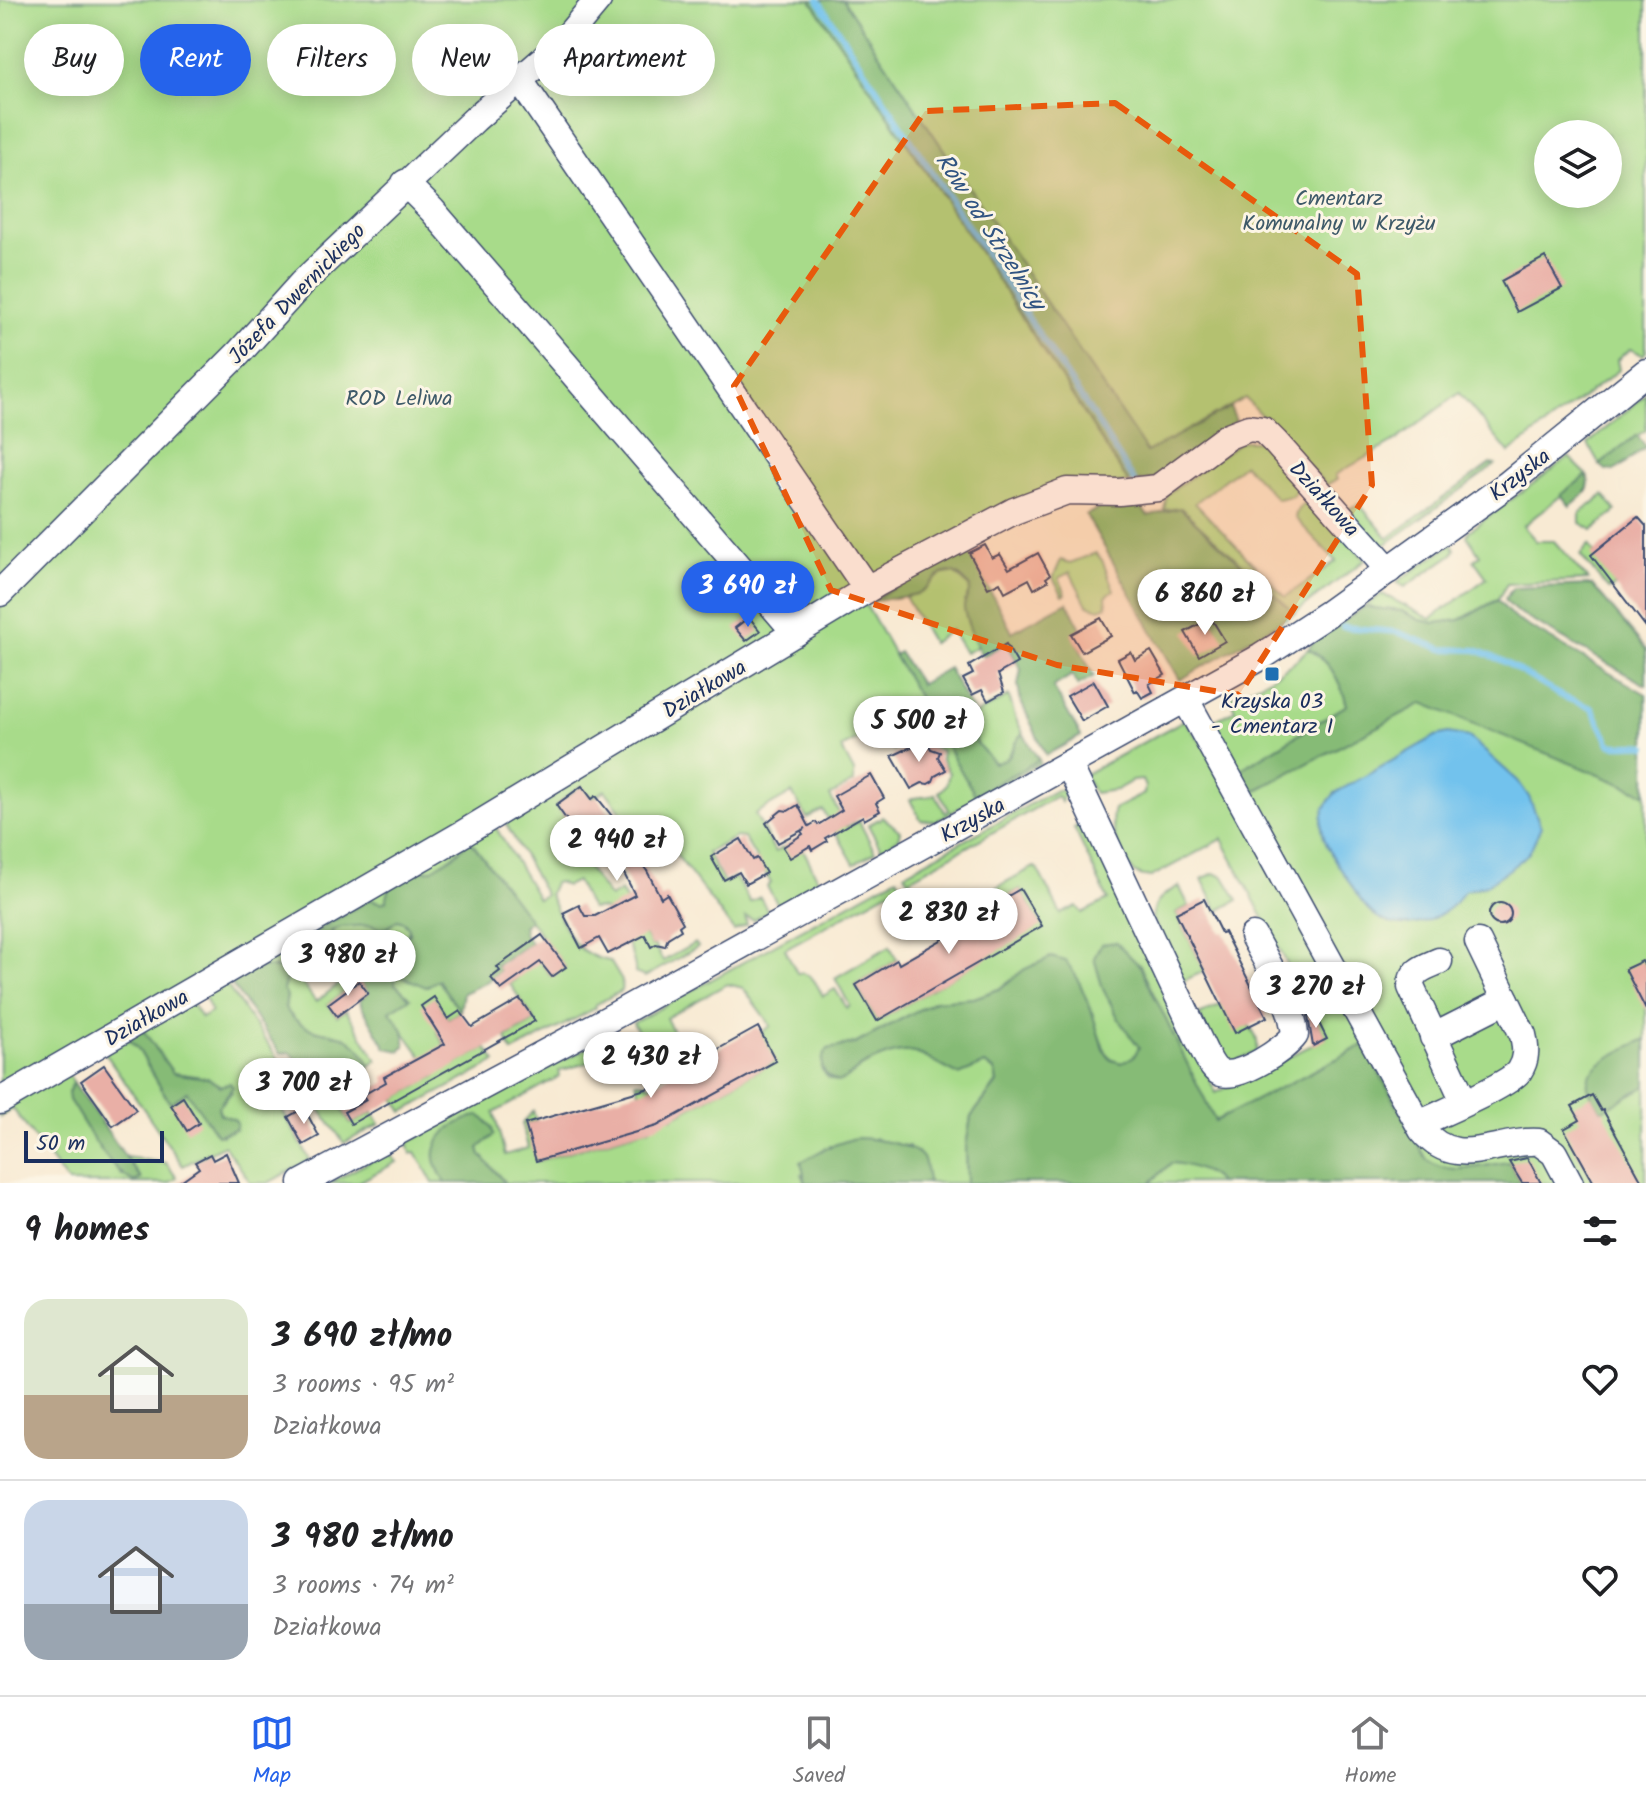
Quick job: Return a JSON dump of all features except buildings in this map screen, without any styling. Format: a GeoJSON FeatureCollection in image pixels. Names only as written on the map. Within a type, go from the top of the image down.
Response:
{"type":"FeatureCollection","features":[{"type":"Feature","properties":{"kind":"street","name":"Józefa Dwernickiego"},"geometry":{"type":"LineString","coordinates":[[0,593],[238,354],[302,283],[405,183],[562,43],[598,0]]}},
{"type":"Feature","properties":{"kind":"street"},"geometry":{"type":"LineString","coordinates":[[519,79],[867,589]]}},
{"type":"Feature","properties":{"kind":"street"},"geometry":{"type":"LineString","coordinates":[[405,183],[796,633]]}},
{"type":"Feature","properties":{"kind":"street","name":"Krzyska"},"geometry":{"type":"LineString","coordinates":[[302,1183],[612,1017],[1186,700],[1300,633],[1513,480],[1646,372]]}},
{"type":"Feature","properties":{"kind":"street","name":"Działkowa"},"geometry":{"type":"LineString","coordinates":[[0,1101],[464,833],[867,589],[1014,511],[1067,491],[1119,492],[1158,488],[1228,436],[1249,428],[1263,430],[1389,570]]}},
{"type":"Feature","properties":{"kind":"street"},"geometry":{"type":"LineString","coordinates":[[1186,700],[1419,1124],[1435,1144],[1447,1150],[1463,1152],[1539,1142],[1554,1153],[1570,1183]]}},
{"type":"Feature","properties":{"kind":"street"},"geometry":{"type":"LineString","coordinates":[[1069,765],[1205,1053],[1221,1073],[1229,1074],[1250,1067],[1287,1045],[1295,1035],[1294,1020],[1287,1003],[1253,936]]}},
{"type":"Feature","properties":{"kind":"street"},"geometry":{"type":"LineString","coordinates":[[1419,1124],[1513,1077],[1525,1060],[1523,1035],[1478,942]]}},
{"type":"Feature","properties":{"kind":"street"},"geometry":{"type":"LineString","coordinates":[[1439,961],[1417,972],[1411,980],[1413,994],[1464,1101]]}},
{"type":"Feature","properties":{"kind":"street"},"geometry":{"type":"LineString","coordinates":[[1433,1037],[1506,1000]]}},
{"type":"Feature","properties":{"kind":"highlighted area"},"geometry":{"type":"Polygon","coordinates":[[[1115,103],[1357,274],[1372,485],[1239,695],[1057,665],[831,590],[734,386],[925,111],[1115,103]]]}},
{"type":"Feature","properties":{"kind":"green space","name":"ROD Leliwa"},"geometry":{"type":"Polygon","coordinates":[[[0,0],[811,0],[1129,483],[1072,485],[0,1094],[0,0]]]}},
{"type":"Feature","properties":{"kind":"green space"},"geometry":{"type":"Polygon","coordinates":[[[811,0],[843,0],[1147,452],[1230,407],[1236,421],[1154,479],[1129,483],[811,0]]]}},
{"type":"Feature","properties":{"kind":"green space","name":"Cmentarz Komunalny w Krzyżu"},"geometry":{"type":"Polygon","coordinates":[[[843,0],[1646,0],[1646,351],[1643,355],[1630,349],[1617,360],[1619,370],[1509,453],[1459,393],[1395,441],[1335,475],[1337,479],[1326,485],[1245,398],[1147,453],[843,0]]]}},
{"type":"Feature","properties":{"kind":"green space"},"geometry":{"type":"Polygon","coordinates":[[[1646,394],[1646,430],[1600,465],[1588,444],[1646,394]]]}},
{"type":"Feature","properties":{"kind":"green space"},"geometry":{"type":"Polygon","coordinates":[[[1637,435],[1646,447],[1614,471],[1600,465],[1637,435]]]}},
{"type":"Feature","properties":{"kind":"green space"},"geometry":{"type":"Polygon","coordinates":[[[1241,441],[1258,441],[1295,478],[1297,489],[1292,496],[1277,499],[1244,464],[1195,503],[1285,597],[1336,561],[1295,518],[1299,507],[1308,501],[1316,499],[1365,560],[1295,613],[1181,508],[1164,510],[1167,494],[1241,441]]]}},
{"type":"Feature","properties":{"kind":"green space"},"geometry":{"type":"Polygon","coordinates":[[[1569,457],[1587,475],[1523,526],[1536,541],[1554,541],[1588,580],[1507,584],[1497,600],[1460,620],[1434,623],[1402,611],[1364,607],[1382,594],[1431,619],[1487,578],[1474,560],[1480,555],[1467,536],[1469,531],[1569,457]]]}},
{"type":"Feature","properties":{"kind":"green space"},"geometry":{"type":"Polygon","coordinates":[[[1490,464],[1495,465],[1382,547],[1346,510],[1359,504],[1388,538],[1490,464]]]}},
{"type":"Feature","properties":{"kind":"green space"},"geometry":{"type":"Polygon","coordinates":[[[1587,475],[1587,489],[1570,506],[1561,495],[1587,475]]]}},
{"type":"Feature","properties":{"kind":"green space"},"geometry":{"type":"Polygon","coordinates":[[[1604,495],[1616,511],[1593,530],[1580,523],[1580,513],[1604,495]]]}},
{"type":"Feature","properties":{"kind":"green space"},"geometry":{"type":"Polygon","coordinates":[[[1114,500],[1136,502],[1148,516],[1180,508],[1295,613],[1180,680],[1086,515],[1114,500]]]}},
{"type":"Feature","properties":{"kind":"green space"},"geometry":{"type":"Polygon","coordinates":[[[1452,544],[1455,549],[1453,554],[1405,587],[1397,582],[1452,544]]]}},
{"type":"Feature","properties":{"kind":"green space"},"geometry":{"type":"Polygon","coordinates":[[[1589,545],[1616,586],[1609,590],[1580,555],[1589,545]]]}},
{"type":"Feature","properties":{"kind":"green space"},"geometry":{"type":"Polygon","coordinates":[[[967,548],[1012,632],[1067,602],[1081,628],[1072,634],[1094,676],[1078,685],[1072,675],[1053,687],[1081,736],[1046,755],[1021,702],[1018,685],[1021,669],[1007,643],[982,656],[980,652],[964,610],[970,587],[961,577],[946,573],[916,594],[865,604],[967,548]]]}},
{"type":"Feature","properties":{"kind":"green space"},"geometry":{"type":"Polygon","coordinates":[[[1096,553],[1114,590],[1106,596],[1107,606],[1100,609],[1087,605],[1070,572],[1059,578],[1066,594],[1063,595],[1053,578],[1061,560],[1070,563],[1096,553]]]}},
{"type":"Feature","properties":{"kind":"green space"},"geometry":{"type":"Polygon","coordinates":[[[954,573],[970,587],[965,601],[968,624],[975,635],[977,647],[965,653],[951,630],[932,643],[904,595],[919,593],[936,578],[954,573]]]}},
{"type":"Feature","properties":{"kind":"green space"},"geometry":{"type":"Polygon","coordinates":[[[1592,585],[1646,649],[1646,685],[1518,613],[1504,600],[1513,588],[1592,585]]]}},
{"type":"Feature","properties":{"kind":"green space"},"geometry":{"type":"Polygon","coordinates":[[[863,600],[975,795],[1039,760],[1040,763],[936,821],[921,820],[910,800],[935,794],[945,812],[949,810],[939,792],[946,786],[949,773],[941,758],[942,751],[931,746],[923,733],[901,741],[893,750],[879,728],[841,748],[854,772],[854,782],[830,796],[847,827],[859,821],[875,852],[854,864],[823,810],[807,818],[792,793],[755,814],[775,852],[798,839],[820,883],[779,906],[767,887],[771,883],[744,838],[736,837],[707,853],[724,883],[735,877],[750,902],[760,897],[768,911],[754,920],[745,917],[747,925],[734,931],[654,825],[639,836],[605,790],[592,799],[581,786],[556,805],[567,821],[561,832],[610,898],[621,891],[651,946],[654,945],[663,961],[695,943],[698,947],[645,977],[635,973],[627,942],[610,913],[591,909],[576,881],[566,886],[554,883],[549,894],[570,937],[586,952],[610,961],[622,981],[621,991],[595,1005],[596,1008],[512,1052],[506,1038],[535,1021],[510,984],[517,978],[504,960],[512,958],[528,945],[551,976],[565,967],[470,841],[431,870],[416,871],[389,893],[386,901],[381,903],[375,900],[288,956],[298,966],[296,974],[316,1002],[353,973],[359,981],[328,1004],[337,1016],[346,1010],[377,1060],[370,1066],[340,1036],[312,1030],[293,1017],[285,1008],[287,996],[283,990],[284,983],[275,967],[226,984],[288,1073],[282,1079],[290,1092],[277,1101],[310,1160],[268,1183],[251,1183],[224,1145],[183,1166],[103,1050],[129,1040],[137,1047],[169,1102],[187,1092],[221,1135],[235,1129],[220,1114],[218,1107],[232,1092],[207,1078],[173,1073],[141,1027],[189,1000],[201,1018],[211,1012],[203,992],[863,600]],[[504,820],[495,826],[538,899],[545,895],[504,820]]]}},
{"type":"Feature","properties":{"kind":"green space"},"geometry":{"type":"Polygon","coordinates":[[[1497,600],[1514,618],[1646,694],[1646,794],[1423,703],[1243,797],[1235,778],[1243,768],[1347,705],[1333,672],[1308,649],[1314,641],[1364,607],[1402,611],[1434,623],[1460,620],[1497,600]]]}},
{"type":"Feature","properties":{"kind":"green space"},"geometry":{"type":"Polygon","coordinates":[[[1308,649],[1333,672],[1347,705],[1243,768],[1235,778],[1212,722],[1235,710],[1230,697],[1281,671],[1308,649]]]}},
{"type":"Feature","properties":{"kind":"green space"},"geometry":{"type":"Polygon","coordinates":[[[899,652],[920,684],[948,668],[976,717],[972,731],[974,737],[994,763],[1010,755],[1023,733],[1039,760],[975,795],[894,655],[899,652]]]}},
{"type":"Feature","properties":{"kind":"green space"},"geometry":{"type":"Polygon","coordinates":[[[1009,696],[1023,733],[1005,761],[994,763],[978,746],[971,727],[976,718],[974,715],[1009,696]]]}},
{"type":"Feature","properties":{"kind":"green space"},"geometry":{"type":"Polygon","coordinates":[[[1423,702],[1646,794],[1646,1183],[1522,1183],[1509,1162],[1456,1169],[1436,1165],[1427,1160],[1363,1045],[1215,1122],[1140,966],[1121,1023],[1140,1047],[1134,1056],[1122,1063],[1107,1054],[1078,979],[1025,969],[999,989],[974,998],[935,1001],[855,1044],[843,1045],[821,1068],[828,1078],[838,1082],[864,1065],[894,1053],[923,1056],[959,1075],[985,1064],[995,1072],[997,1082],[971,1117],[966,1146],[967,1183],[929,1183],[909,1146],[892,1145],[875,1138],[802,1174],[806,1183],[505,1183],[481,1155],[479,1148],[494,1135],[437,1165],[445,1183],[433,1183],[416,1152],[411,1154],[408,1142],[609,1036],[619,1039],[617,1041],[625,1062],[619,1069],[614,1055],[559,1071],[560,1076],[494,1113],[505,1155],[528,1148],[522,1124],[533,1111],[536,1121],[526,1124],[537,1161],[650,1128],[636,1081],[654,1085],[672,1118],[775,1061],[760,1033],[771,1026],[743,988],[727,984],[666,1018],[675,1036],[661,1042],[645,1040],[633,1023],[897,877],[901,884],[785,949],[797,973],[810,977],[823,996],[835,989],[847,1008],[850,1006],[835,978],[890,946],[897,960],[856,985],[877,1021],[1041,925],[1020,889],[979,913],[971,901],[1030,869],[1035,867],[1038,870],[1061,914],[1077,906],[1082,913],[1108,900],[1074,828],[1083,823],[1087,825],[1216,1093],[1326,1038],[1222,839],[1151,877],[1137,874],[1120,850],[1114,833],[1113,816],[1114,809],[1144,794],[1142,780],[1132,781],[1116,790],[1094,793],[1084,775],[1184,720],[1243,797],[1423,702]]]}},
{"type":"Feature","properties":{"kind":"green space"},"geometry":{"type":"Polygon","coordinates":[[[1056,790],[1064,794],[1061,802],[1057,796],[908,880],[905,873],[1056,790]]]}},
{"type":"Feature","properties":{"kind":"green space"},"geometry":{"type":"Polygon","coordinates":[[[883,817],[900,831],[898,839],[881,849],[868,825],[883,817]]]}},
{"type":"Feature","properties":{"kind":"green space"},"geometry":{"type":"Polygon","coordinates":[[[470,840],[530,920],[523,926],[523,932],[531,943],[496,965],[500,971],[485,983],[463,993],[460,1011],[438,980],[426,987],[400,976],[395,978],[395,984],[410,998],[390,1011],[403,1031],[405,1046],[400,1051],[386,1048],[361,1005],[360,999],[368,993],[348,967],[327,976],[315,960],[306,960],[298,966],[284,951],[370,899],[381,903],[386,901],[390,887],[416,871],[431,870],[456,854],[470,840]],[[397,920],[380,929],[371,925],[341,927],[331,931],[353,959],[367,967],[376,966],[401,957],[399,941],[409,935],[409,928],[397,920]]]}},
{"type":"Feature","properties":{"kind":"green space"},"geometry":{"type":"Polygon","coordinates":[[[1214,873],[1224,877],[1238,900],[1218,911],[1202,879],[1214,873]]]}},
{"type":"Feature","properties":{"kind":"green space"},"geometry":{"type":"Polygon","coordinates":[[[1179,886],[1189,906],[1176,913],[1205,971],[1183,981],[1152,919],[1161,898],[1179,886]]]}},
{"type":"Feature","properties":{"kind":"green space"},"geometry":{"type":"Polygon","coordinates":[[[397,920],[409,928],[401,957],[375,966],[359,964],[331,931],[341,927],[371,925],[387,928],[397,920]]]}},
{"type":"Feature","properties":{"kind":"green space"},"geometry":{"type":"Polygon","coordinates":[[[1116,942],[1140,966],[1215,1121],[1364,1045],[1427,1160],[1456,1169],[1509,1162],[1522,1183],[1218,1183],[1198,1169],[1171,1163],[1150,1183],[967,1183],[966,1146],[971,1117],[997,1083],[995,1071],[985,1064],[959,1075],[923,1056],[905,1052],[864,1065],[838,1082],[822,1068],[828,1049],[855,1044],[935,1001],[974,998],[999,989],[1025,969],[1051,957],[1066,961],[1078,979],[1092,1012],[1103,1049],[1111,1060],[1122,1063],[1134,1056],[1139,1047],[1121,1023],[1103,989],[1094,958],[1101,944],[1116,942]]]}},
{"type":"Feature","properties":{"kind":"green space"},"geometry":{"type":"Polygon","coordinates":[[[265,967],[283,970],[287,976],[283,990],[287,996],[285,1008],[296,1020],[313,1030],[345,1038],[362,1052],[369,1071],[359,1090],[344,1096],[312,1098],[295,1075],[295,1058],[290,1053],[280,1053],[230,982],[251,970],[265,967]]]}},
{"type":"Feature","properties":{"kind":"green space"},"geometry":{"type":"Polygon","coordinates":[[[400,976],[418,982],[437,980],[460,1011],[448,1019],[434,998],[437,1031],[455,1065],[486,1048],[496,1062],[403,1112],[395,1099],[436,1076],[389,1011],[410,998],[395,984],[395,978],[400,976]]]}},
{"type":"Feature","properties":{"kind":"green space"},"geometry":{"type":"Polygon","coordinates":[[[1222,1004],[1247,1023],[1257,1043],[1257,1051],[1228,1065],[1219,1058],[1199,1015],[1222,1004]]]}},
{"type":"Feature","properties":{"kind":"green space"},"geometry":{"type":"Polygon","coordinates":[[[141,1027],[173,1073],[208,1078],[220,1086],[230,1083],[233,1087],[218,1107],[220,1114],[234,1119],[237,1124],[235,1129],[217,1135],[187,1092],[170,1103],[137,1047],[129,1040],[141,1027]]]}},
{"type":"Feature","properties":{"kind":"green space"},"geometry":{"type":"Polygon","coordinates":[[[1646,1039],[1646,1086],[1601,1111],[1588,1087],[1593,1071],[1609,1057],[1646,1039]]]}},
{"type":"Feature","properties":{"kind":"green space"},"geometry":{"type":"Polygon","coordinates":[[[66,1071],[74,1083],[70,1086],[69,1100],[122,1176],[141,1179],[126,1157],[166,1163],[177,1178],[169,1183],[68,1183],[13,1109],[0,1117],[0,1109],[66,1071]]]}},
{"type":"Feature","properties":{"kind":"green space"},"geometry":{"type":"Polygon","coordinates":[[[74,1083],[141,1179],[134,1182],[124,1176],[98,1146],[69,1100],[68,1092],[74,1083]]]}},
{"type":"Feature","properties":{"kind":"green space"},"geometry":{"type":"Polygon","coordinates":[[[356,1091],[337,1101],[351,1124],[373,1112],[380,1124],[344,1143],[312,1098],[344,1096],[356,1091]]]}},
{"type":"Feature","properties":{"kind":"green space"},"geometry":{"type":"Polygon","coordinates":[[[480,1115],[491,1126],[494,1135],[479,1148],[481,1155],[505,1183],[445,1183],[435,1159],[437,1144],[452,1127],[480,1115]]]}},
{"type":"Feature","properties":{"kind":"green space"},"geometry":{"type":"Polygon","coordinates":[[[855,1138],[892,1143],[918,1153],[923,1158],[929,1183],[806,1183],[801,1162],[828,1147],[855,1138]]]}},
{"type":"Feature","properties":{"kind":"green space"},"geometry":{"type":"Polygon","coordinates":[[[388,1152],[397,1162],[357,1183],[329,1183],[388,1152]]]}},
{"type":"Feature","properties":{"kind":"green space"},"geometry":{"type":"Polygon","coordinates":[[[1171,1162],[1191,1166],[1218,1183],[1150,1183],[1171,1162]]]}},
{"type":"Feature","properties":{"kind":"water"},"geometry":{"type":"Polygon","coordinates":[[[1448,733],[1469,737],[1518,781],[1529,797],[1541,827],[1529,853],[1510,869],[1486,885],[1464,891],[1436,917],[1411,925],[1398,925],[1374,915],[1356,894],[1328,848],[1322,827],[1323,816],[1335,793],[1436,736],[1448,733]]]}},
{"type":"Feature","properties":{"kind":"waterway","name":"Rów od Strzelnicy"},"geometry":{"type":"LineString","coordinates":[[818,0],[1135,482]]}},
{"type":"Feature","properties":{"kind":"waterway","name":"Rów od Strzelnicy"},"geometry":{"type":"LineString","coordinates":[[1343,627],[1397,632],[1442,649],[1476,650],[1501,660],[1563,697],[1592,708],[1610,744],[1646,746]]}},
{"type":"Feature","properties":{"kind":"place","name":"Krzyska 03 - Cmentarz I"},"geometry":{"type":"Point","coordinates":[1272,674]}}]}
